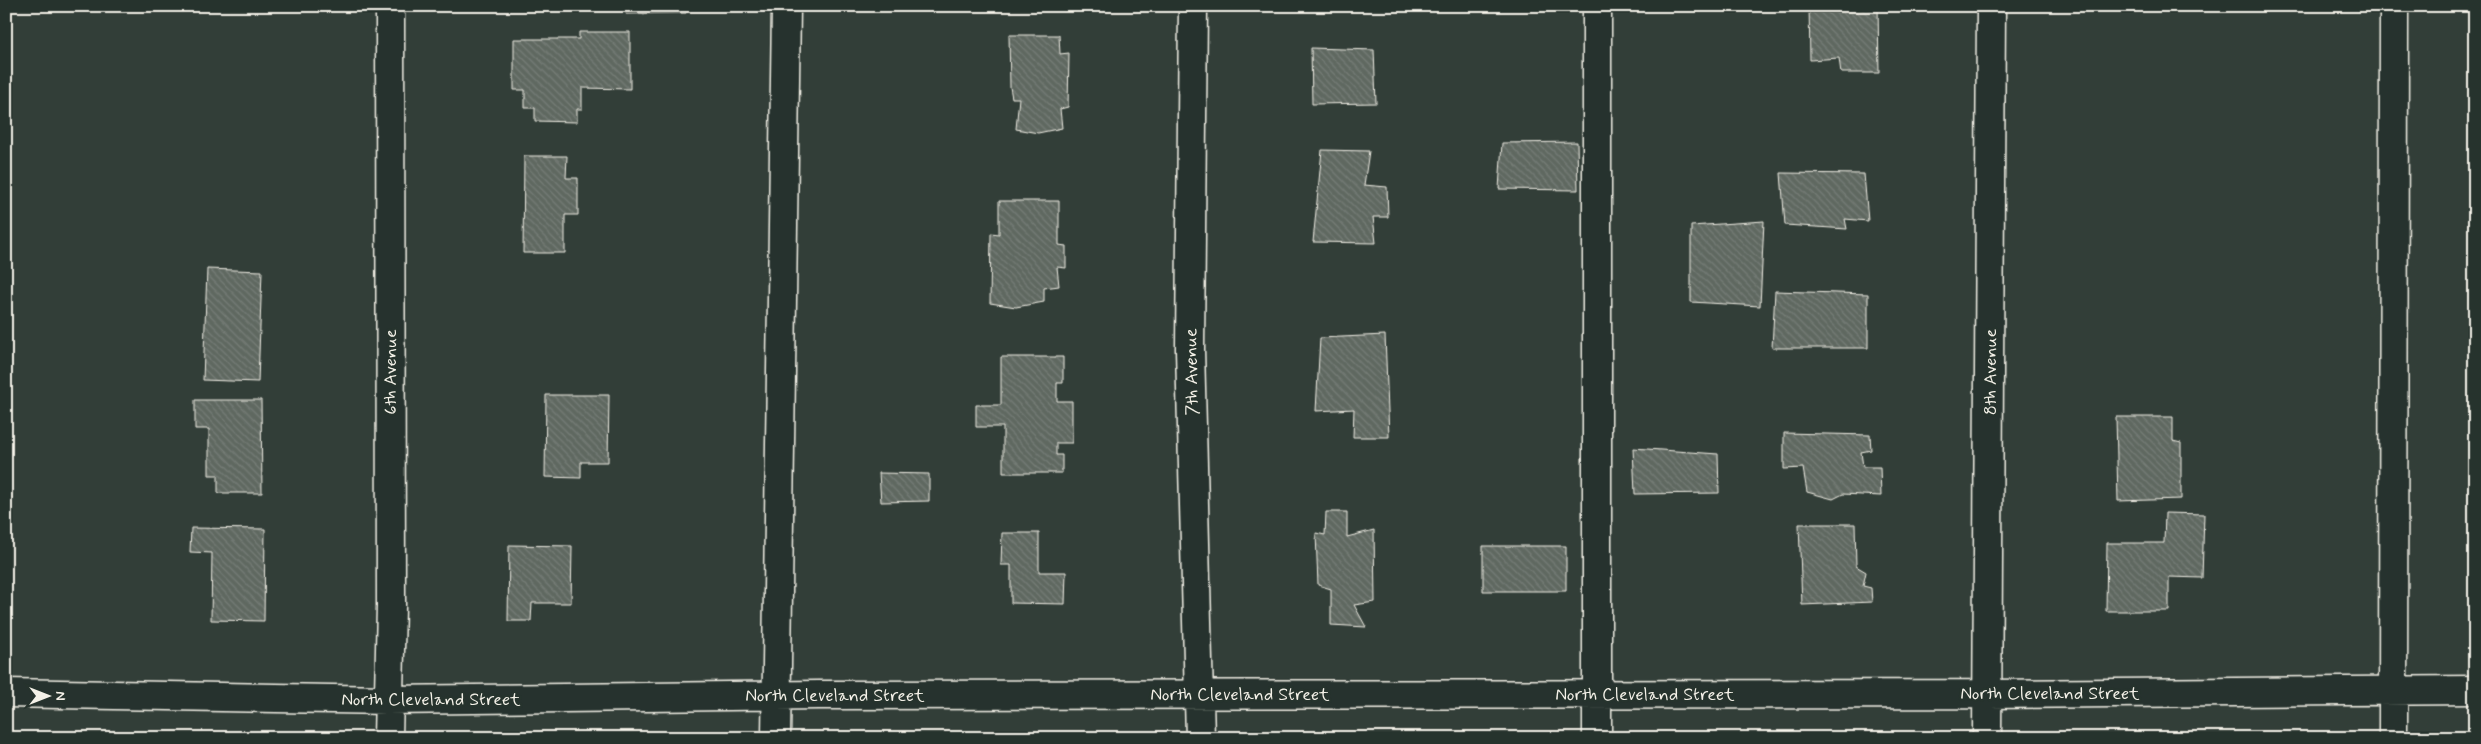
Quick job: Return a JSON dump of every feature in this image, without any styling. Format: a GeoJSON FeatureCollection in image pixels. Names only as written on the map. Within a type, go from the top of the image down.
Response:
{"type":"FeatureCollection","features":[{"type":"Feature","properties":{"kind":"street","name":"6th Avenue"},"geometry":{"type":"LineString","coordinates":[[388,738],[390,606],[390,6]]}},
{"type":"Feature","properties":{"kind":"street"},"geometry":{"type":"LineString","coordinates":[[776,738],[775,695],[786,6]]}},
{"type":"Feature","properties":{"kind":"street","name":"7th Avenue"},"geometry":{"type":"LineString","coordinates":[[1193,6],[1190,349],[1200,738]]}},
{"type":"Feature","properties":{"kind":"street"},"geometry":{"type":"LineString","coordinates":[[1597,6],[1597,738]]}},
{"type":"Feature","properties":{"kind":"street","name":"8th Avenue"},"geometry":{"type":"LineString","coordinates":[[1987,738],[1989,694],[1991,6]]}},
{"type":"Feature","properties":{"kind":"street"},"geometry":{"type":"LineString","coordinates":[[2394,6],[2394,738]]}},
{"type":"Feature","properties":{"kind":"street","name":"North Cleveland Street"},"geometry":{"type":"LineString","coordinates":[[6,693],[388,700],[775,695],[1989,694],[2475,690]]}},
{"type":"Feature","properties":{"kind":"building"},"geometry":{"type":"Polygon","coordinates":[[[626,6],[686,6],[686,13],[626,14],[626,6]]]}},
{"type":"Feature","properties":{"kind":"building"},"geometry":{"type":"Polygon","coordinates":[[[1809,6],[1878,6],[1879,73],[1841,73],[1839,58],[1810,60],[1809,6]]]}},
{"type":"Feature","properties":{"kind":"building"},"geometry":{"type":"Polygon","coordinates":[[[579,32],[630,32],[630,89],[582,88],[582,109],[577,109],[577,122],[535,121],[535,108],[525,108],[525,90],[514,90],[514,39],[579,39],[579,32]]]}},
{"type":"Feature","properties":{"kind":"building"},"geometry":{"type":"Polygon","coordinates":[[[1009,35],[1059,35],[1060,54],[1069,53],[1068,107],[1060,109],[1062,128],[1038,133],[1016,129],[1019,98],[1012,98],[1010,87],[1009,35]]]}},
{"type":"Feature","properties":{"kind":"building"},"geometry":{"type":"Polygon","coordinates":[[[1311,48],[1374,50],[1376,103],[1312,104],[1311,48]]]}},
{"type":"Feature","properties":{"kind":"building"},"geometry":{"type":"Polygon","coordinates":[[[1577,142],[1578,190],[1499,189],[1502,143],[1577,142]]]}},
{"type":"Feature","properties":{"kind":"building"},"geometry":{"type":"Polygon","coordinates":[[[1322,150],[1369,151],[1364,185],[1387,187],[1388,217],[1373,217],[1376,243],[1313,242],[1322,150]]]}},
{"type":"Feature","properties":{"kind":"building"},"geometry":{"type":"Polygon","coordinates":[[[524,156],[567,156],[566,178],[578,178],[578,215],[565,215],[565,253],[523,253],[524,156]]]}},
{"type":"Feature","properties":{"kind":"building"},"geometry":{"type":"Polygon","coordinates":[[[1781,173],[1864,174],[1868,221],[1845,219],[1847,229],[1785,225],[1781,173]]]}},
{"type":"Feature","properties":{"kind":"building"},"geometry":{"type":"Polygon","coordinates":[[[999,201],[1059,201],[1059,245],[1066,246],[1066,268],[1057,267],[1059,286],[1044,288],[1044,302],[1016,307],[990,303],[991,233],[999,234],[999,201]]]}},
{"type":"Feature","properties":{"kind":"building"},"geometry":{"type":"Polygon","coordinates":[[[1764,221],[1760,306],[1691,302],[1691,226],[1764,221]]]}},
{"type":"Feature","properties":{"kind":"building"},"geometry":{"type":"Polygon","coordinates":[[[207,269],[262,271],[258,382],[203,380],[207,269]]]}},
{"type":"Feature","properties":{"kind":"building"},"geometry":{"type":"Polygon","coordinates":[[[1775,291],[1868,294],[1868,348],[1772,348],[1775,291]]]}},
{"type":"Feature","properties":{"kind":"building"},"geometry":{"type":"Polygon","coordinates":[[[1385,335],[1389,437],[1353,437],[1354,409],[1316,411],[1320,338],[1385,335]]]}},
{"type":"Feature","properties":{"kind":"building"},"geometry":{"type":"Polygon","coordinates":[[[1001,357],[1063,357],[1063,383],[1057,383],[1057,401],[1072,401],[1072,443],[1056,443],[1056,455],[1062,455],[1062,473],[1003,473],[1003,427],[976,427],[976,405],[1001,405],[1001,357]]]}},
{"type":"Feature","properties":{"kind":"building"},"geometry":{"type":"Polygon","coordinates":[[[546,395],[609,395],[608,462],[581,462],[581,478],[545,477],[546,395]]]}},
{"type":"Feature","properties":{"kind":"building"},"geometry":{"type":"Polygon","coordinates":[[[195,400],[261,400],[262,493],[218,493],[218,475],[209,475],[209,429],[195,429],[195,400]]]}},
{"type":"Feature","properties":{"kind":"building"},"geometry":{"type":"Polygon","coordinates":[[[2116,417],[2173,417],[2173,441],[2181,443],[2181,499],[2118,501],[2116,417]]]}},
{"type":"Feature","properties":{"kind":"building"},"geometry":{"type":"Polygon","coordinates":[[[1784,433],[1870,435],[1871,450],[1861,452],[1863,467],[1880,467],[1881,496],[1843,494],[1833,499],[1807,492],[1803,468],[1784,469],[1784,433]]]}},
{"type":"Feature","properties":{"kind":"building"},"geometry":{"type":"Polygon","coordinates":[[[1633,448],[1718,454],[1719,493],[1635,494],[1633,448]]]}},
{"type":"Feature","properties":{"kind":"building"},"geometry":{"type":"Polygon","coordinates":[[[879,473],[929,474],[929,501],[881,502],[879,473]]]}},
{"type":"Feature","properties":{"kind":"building"},"geometry":{"type":"Polygon","coordinates":[[[1326,512],[1347,512],[1347,537],[1374,530],[1375,602],[1354,605],[1366,627],[1331,625],[1331,589],[1318,585],[1316,533],[1325,535],[1326,512]]]}},
{"type":"Feature","properties":{"kind":"building"},"geometry":{"type":"Polygon","coordinates":[[[2165,513],[2204,514],[2202,578],[2169,577],[2169,611],[2106,611],[2107,543],[2164,543],[2165,513]]]}},
{"type":"Feature","properties":{"kind":"building"},"geometry":{"type":"Polygon","coordinates":[[[1799,524],[1855,524],[1856,566],[1866,572],[1863,586],[1871,588],[1872,602],[1802,605],[1799,524]]]}},
{"type":"Feature","properties":{"kind":"building"},"geometry":{"type":"Polygon","coordinates":[[[191,528],[265,529],[264,621],[211,620],[212,553],[190,552],[191,528]]]}},
{"type":"Feature","properties":{"kind":"building"},"geometry":{"type":"Polygon","coordinates":[[[1002,533],[1039,533],[1039,572],[1066,572],[1065,604],[1011,603],[1011,565],[1001,565],[1002,533]]]}},
{"type":"Feature","properties":{"kind":"building"},"geometry":{"type":"Polygon","coordinates":[[[509,545],[572,546],[571,603],[532,603],[531,621],[508,621],[509,545]]]}},
{"type":"Feature","properties":{"kind":"building"},"geometry":{"type":"Polygon","coordinates":[[[1483,546],[1566,546],[1566,591],[1483,591],[1483,546]]]}}]}
